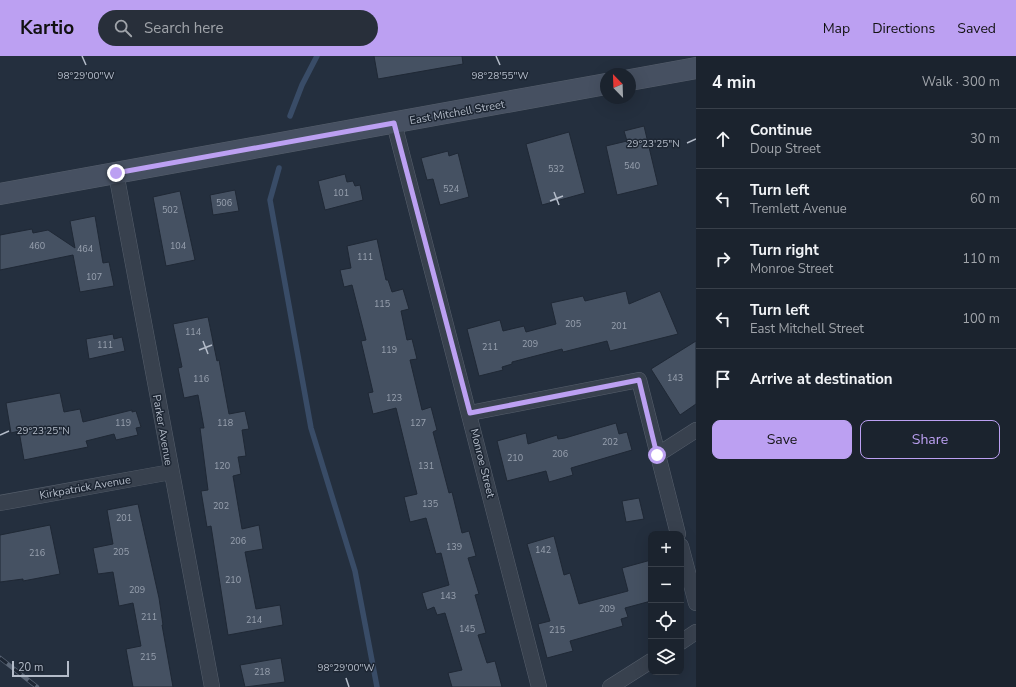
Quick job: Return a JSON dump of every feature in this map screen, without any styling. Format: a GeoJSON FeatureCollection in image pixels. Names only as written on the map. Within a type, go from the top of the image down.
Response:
{"type":"FeatureCollection","features":[{"type":"Feature","properties":{"kind":"street"},"geometry":{"type":"LineString","coordinates":[[636,79],[696,68]]}},
{"type":"Feature","properties":{"kind":"street","name":"East Mitchell Street"},"geometry":{"type":"LineString","coordinates":[[0,194],[600,85]]}},
{"type":"Feature","properties":{"kind":"street","name":"Monroe Street"},"geometry":{"type":"LineString","coordinates":[[394,123],[540,687]]}},
{"type":"Feature","properties":{"kind":"street","name":"Parker Avenue"},"geometry":{"type":"LineString","coordinates":[[116,173],[212,687]]}},
{"type":"Feature","properties":{"kind":"street"},"geometry":{"type":"LineString","coordinates":[[470,413],[639,380],[677,531]]}},
{"type":"Feature","properties":{"kind":"street"},"geometry":{"type":"LineString","coordinates":[[657,455],[696,430]]}},
{"type":"Feature","properties":{"kind":"street","name":"Kirkpatrick Avenue"},"geometry":{"type":"LineString","coordinates":[[0,503],[171,472]]}},
{"type":"Feature","properties":{"kind":"street"},"geometry":{"type":"LineString","coordinates":[[684,557],[696,602]]}},
{"type":"Feature","properties":{"kind":"street"},"geometry":{"type":"LineString","coordinates":[[684,640],[696,632]]}},
{"type":"Feature","properties":{"kind":"street"},"geometry":{"type":"LineString","coordinates":[[610,687],[648,663]]}},
{"type":"Feature","properties":{"kind":"building"},"geometry":{"type":"Polygon","coordinates":[[[374,56],[462,56],[463,64],[378,79],[374,56]]]}},
{"type":"Feature","properties":{"kind":"building"},"geometry":{"type":"Polygon","coordinates":[[[644,126],[658,185],[617,195],[606,146],[627,141],[624,131],[644,126]]]}},
{"type":"Feature","properties":{"kind":"building"},"geometry":{"type":"Polygon","coordinates":[[[569,132],[585,193],[542,205],[526,144],[569,132]]]}},
{"type":"Feature","properties":{"kind":"building"},"geometry":{"type":"Polygon","coordinates":[[[448,151],[449,156],[458,153],[469,197],[440,205],[433,179],[427,180],[421,158],[448,151]]]}},
{"type":"Feature","properties":{"kind":"building"},"geometry":{"type":"Polygon","coordinates":[[[345,174],[347,182],[353,181],[355,186],[360,185],[363,200],[325,210],[318,181],[345,174]]]}},
{"type":"Feature","properties":{"kind":"building"},"geometry":{"type":"Polygon","coordinates":[[[235,190],[239,211],[213,215],[210,195],[235,190]]]}},
{"type":"Feature","properties":{"kind":"building"},"geometry":{"type":"Polygon","coordinates":[[[180,191],[195,260],[166,266],[153,197],[180,191]]]}},
{"type":"Feature","properties":{"kind":"building"},"geometry":{"type":"Polygon","coordinates":[[[95,216],[103,263],[109,262],[114,286],[80,292],[73,255],[0,270],[0,235],[32,229],[33,233],[48,230],[75,248],[70,221],[95,216]]]}},
{"type":"Feature","properties":{"kind":"building"},"geometry":{"type":"Polygon","coordinates":[[[377,239],[386,280],[388,280],[392,292],[403,289],[409,309],[401,311],[407,340],[412,339],[417,359],[410,360],[422,410],[431,407],[437,430],[433,432],[449,493],[452,492],[462,533],[469,531],[476,556],[468,558],[479,594],[475,595],[486,633],[478,635],[487,663],[495,661],[502,687],[452,687],[448,673],[462,670],[445,613],[437,615],[434,607],[427,610],[422,593],[449,585],[441,553],[436,554],[426,518],[410,522],[404,497],[417,494],[396,408],[373,414],[368,393],[373,392],[361,341],[366,340],[352,285],[344,287],[340,270],[351,268],[347,246],[377,239]]]}},
{"type":"Feature","properties":{"kind":"building"},"geometry":{"type":"Polygon","coordinates":[[[626,291],[629,304],[660,291],[678,334],[610,351],[607,341],[563,352],[562,349],[512,362],[512,364],[502,367],[503,370],[479,376],[467,329],[500,320],[503,331],[524,326],[526,332],[556,324],[551,303],[583,296],[585,301],[626,291]]]}},
{"type":"Feature","properties":{"kind":"building"},"geometry":{"type":"Polygon","coordinates":[[[208,317],[217,361],[219,360],[229,414],[245,411],[249,429],[242,430],[246,456],[238,457],[241,474],[233,476],[242,529],[259,525],[263,549],[245,552],[256,609],[280,605],[283,625],[228,635],[211,526],[207,527],[201,491],[208,490],[200,428],[204,428],[198,395],[184,398],[178,368],[182,367],[173,324],[208,317]]]}},
{"type":"Feature","properties":{"kind":"building"},"geometry":{"type":"Polygon","coordinates":[[[113,334],[114,339],[122,337],[125,351],[89,359],[86,339],[113,334]]]}},
{"type":"Feature","properties":{"kind":"building"},"geometry":{"type":"Polygon","coordinates":[[[696,341],[696,404],[680,415],[651,369],[696,341]]]}},
{"type":"Feature","properties":{"kind":"building"},"geometry":{"type":"Polygon","coordinates":[[[60,393],[64,412],[80,409],[83,422],[132,410],[132,412],[136,411],[141,427],[136,428],[138,435],[116,440],[114,434],[86,441],[88,447],[24,460],[19,431],[11,433],[6,403],[60,393]]]}},
{"type":"Feature","properties":{"kind":"building"},"geometry":{"type":"Polygon","coordinates":[[[616,423],[619,434],[627,432],[632,450],[571,468],[573,475],[549,482],[546,471],[507,481],[497,441],[526,433],[528,444],[557,435],[558,439],[565,438],[616,423]]]}},
{"type":"Feature","properties":{"kind":"building"},"geometry":{"type":"Polygon","coordinates":[[[639,498],[644,519],[626,522],[622,501],[639,498]]]}},
{"type":"Feature","properties":{"kind":"building"},"geometry":{"type":"Polygon","coordinates":[[[138,504],[159,598],[162,625],[173,687],[133,687],[126,649],[141,646],[133,603],[119,606],[113,572],[98,574],[93,548],[113,544],[107,510],[138,504]]]}},
{"type":"Feature","properties":{"kind":"building"},"geometry":{"type":"Polygon","coordinates":[[[50,525],[60,574],[23,581],[23,579],[0,582],[0,535],[50,525]]]}},
{"type":"Feature","properties":{"kind":"building"},"geometry":{"type":"Polygon","coordinates":[[[554,536],[564,575],[570,573],[579,604],[628,591],[622,568],[648,561],[648,602],[625,608],[628,617],[621,619],[623,626],[570,641],[573,651],[547,658],[538,624],[550,621],[527,544],[554,536]]]}},
{"type":"Feature","properties":{"kind":"building"},"geometry":{"type":"Polygon","coordinates":[[[281,658],[285,682],[245,687],[240,665],[281,658]]]}},
{"type":"Feature","properties":{"kind":"waterway"},"geometry":{"type":"LineString","coordinates":[[290,116],[302,85],[317,56]]}},
{"type":"Feature","properties":{"kind":"waterway"},"geometry":{"type":"LineString","coordinates":[[279,168],[270,200],[311,428],[355,571],[377,687]]}},
{"type":"Feature","properties":{"kind":"railway"},"geometry":{"type":"LineString","coordinates":[[0,658],[37,687]]}},
{"type":"Feature","properties":{"kind":"route"},"geometry":{"type":"LineString","coordinates":[[116,173],[394,123],[470,413],[639,380],[657,455]]}}]}
